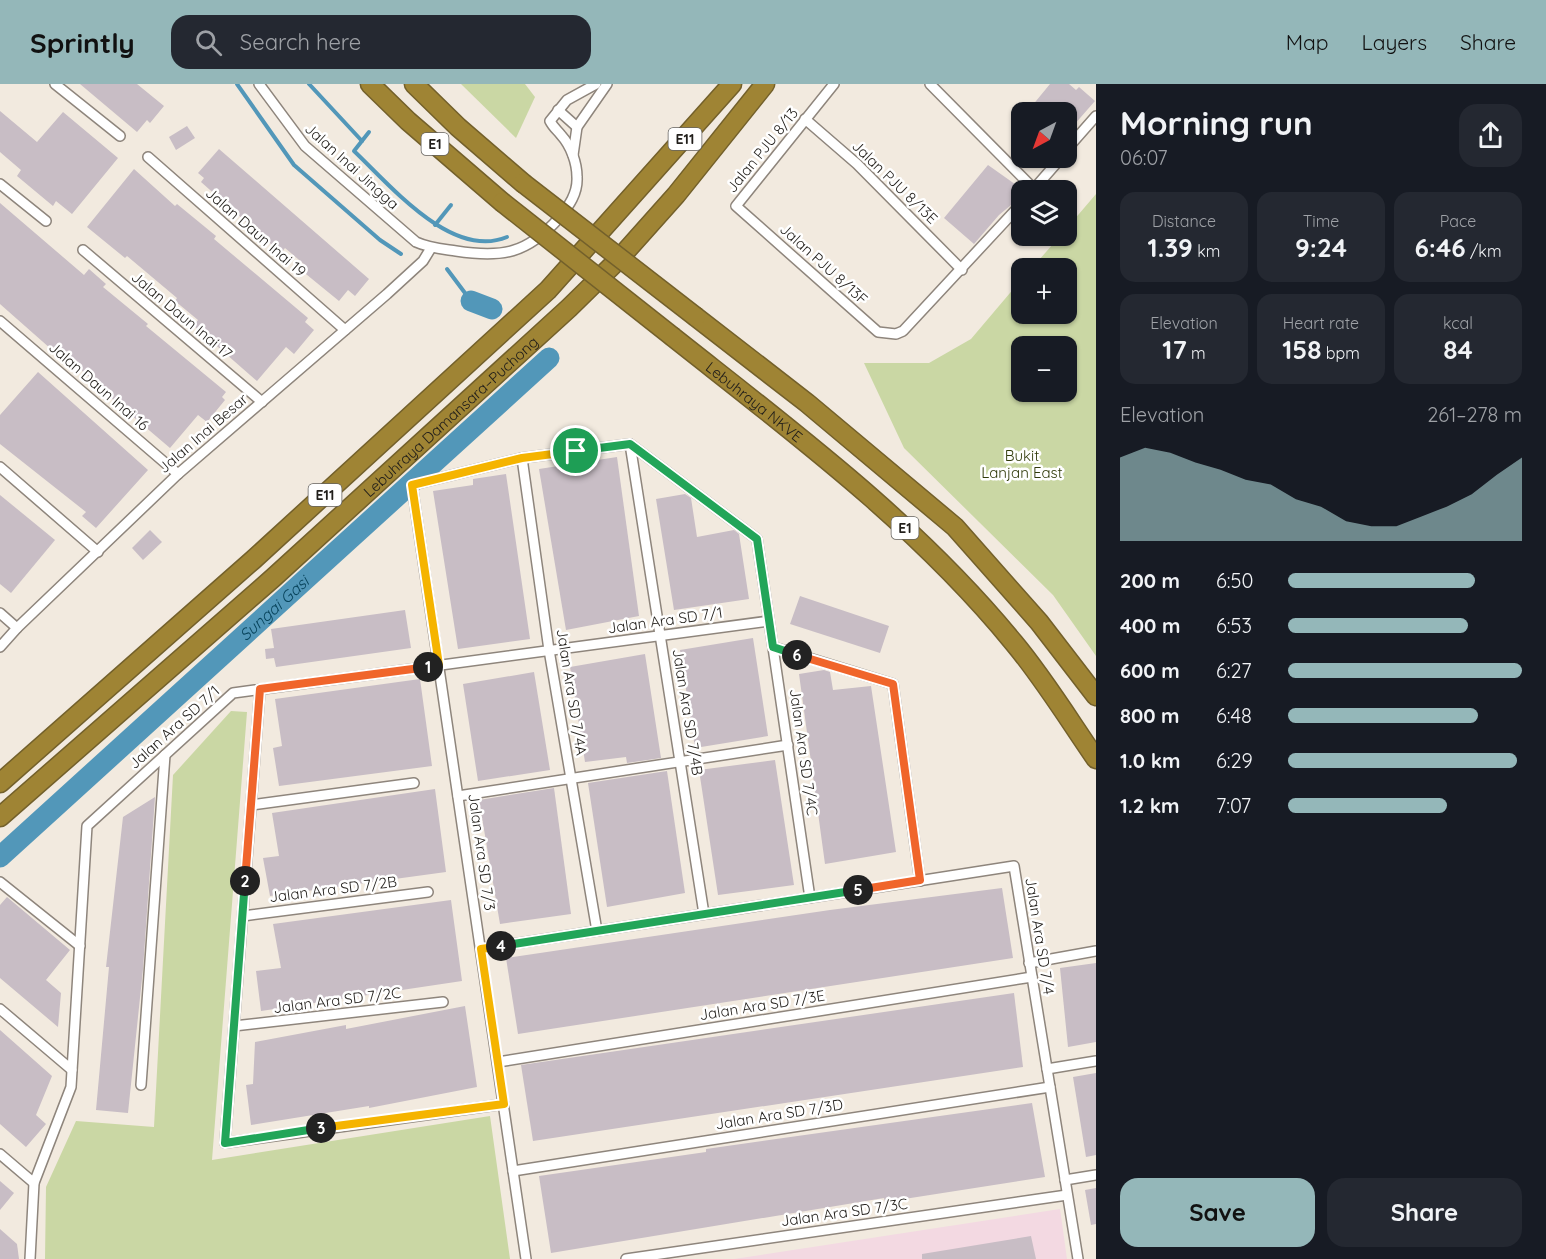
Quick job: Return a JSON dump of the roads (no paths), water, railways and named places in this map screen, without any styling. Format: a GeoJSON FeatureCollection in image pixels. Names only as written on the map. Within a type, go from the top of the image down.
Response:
{"type":"FeatureCollection","features":[{"type":"Feature","properties":{"kind":"highway","name":"Lebuhraya NKVE"},"geometry":{"type":"LineString","coordinates":[[370,84],[408,121],[502,202],[868,492],[944,566],[1015,644],[1096,759]]}},
{"type":"Feature","properties":{"kind":"highway","name":"Lebuhraya NKVE"},"geometry":{"type":"LineString","coordinates":[[414,84],[523,183],[807,403],[955,527],[1039,622],[1096,696]]}},
{"type":"Feature","properties":{"kind":"highway","name":"Lebuhraya Damansara–Puchong"},"geometry":{"type":"LineString","coordinates":[[0,783],[253,560],[548,290],[732,84]]}},
{"type":"Feature","properties":{"kind":"highway","name":"Lebuhraya Damansara–Puchong"},"geometry":{"type":"LineString","coordinates":[[0,817],[273,578],[569,308],[618,260],[676,195],[765,84]]}},
{"type":"Feature","properties":{"kind":"street"},"geometry":{"type":"LineString","coordinates":[[55,84],[120,136]]}},
{"type":"Feature","properties":{"kind":"street","name":"Jalan Inai Jingga"},"geometry":{"type":"LineString","coordinates":[[259,84],[304,146],[410,237],[431,248]]}},
{"type":"Feature","properties":{"kind":"street"},"geometry":{"type":"LineString","coordinates":[[573,155],[563,136],[550,121],[567,100],[597,84]]}},
{"type":"Feature","properties":{"kind":"street"},"geometry":{"type":"LineString","coordinates":[[431,248],[501,255],[536,240],[553,225],[573,198],[577,179],[573,155],[576,127],[607,84]]}},
{"type":"Feature","properties":{"kind":"street","name":"Jalan PJU 8/13"},"geometry":{"type":"LineString","coordinates":[[736,206],[834,84]]}},
{"type":"Feature","properties":{"kind":"street"},"geometry":{"type":"LineString","coordinates":[[930,84],[1023,180]]}},
{"type":"Feature","properties":{"kind":"street"},"geometry":{"type":"LineString","coordinates":[[558,110],[576,127]]}},
{"type":"Feature","properties":{"kind":"street"},"geometry":{"type":"LineString","coordinates":[[1077,138],[1096,116]]}},
{"type":"Feature","properties":{"kind":"street","name":"Jalan PJU 8/13E"},"geometry":{"type":"LineString","coordinates":[[805,119],[857,164],[962,270]]}},
{"type":"Feature","properties":{"kind":"street","name":"Jalan Daun Inai 19"},"geometry":{"type":"LineString","coordinates":[[148,158],[345,330]]}},
{"type":"Feature","properties":{"kind":"street"},"geometry":{"type":"LineString","coordinates":[[1041,180],[1052,168]]}},
{"type":"Feature","properties":{"kind":"street"},"geometry":{"type":"LineString","coordinates":[[0,184],[46,221]]}},
{"type":"Feature","properties":{"kind":"street","name":"Jalan PJU 8/13F"},"geometry":{"type":"LineString","coordinates":[[736,206],[878,332],[896,334],[903,331],[953,274],[962,270]]}},
{"type":"Feature","properties":{"kind":"street"},"geometry":{"type":"LineString","coordinates":[[962,270],[1011,215]]}},
{"type":"Feature","properties":{"kind":"street","name":"Jalan Inai Besar"},"geometry":{"type":"LineString","coordinates":[[0,647],[178,474],[416,268],[431,248]]}},
{"type":"Feature","properties":{"kind":"street","name":"Jalan Daun Inai 17"},"geometry":{"type":"LineString","coordinates":[[83,250],[262,402]]}},
{"type":"Feature","properties":{"kind":"street","name":"Jalan Daun Inai 16"},"geometry":{"type":"LineString","coordinates":[[0,321],[178,474]]}},
{"type":"Feature","properties":{"kind":"street"},"geometry":{"type":"LineString","coordinates":[[522,458],[630,444]]}},
{"type":"Feature","properties":{"kind":"street","name":"Jalan Ara SD 7/4C"},"geometry":{"type":"LineString","coordinates":[[630,444],[757,539],[810,898]]}},
{"type":"Feature","properties":{"kind":"street","name":"Jalan Ara SD 7/4B"},"geometry":{"type":"LineString","coordinates":[[630,444],[704,914]]}},
{"type":"Feature","properties":{"kind":"street","name":"Jalan Ara SD 7/3"},"geometry":{"type":"LineString","coordinates":[[522,458],[412,485],[526,1259]]}},
{"type":"Feature","properties":{"kind":"street","name":"Jalan Ara SD 7/4A"},"geometry":{"type":"LineString","coordinates":[[522,458],[549,650],[597,931]]}},
{"type":"Feature","properties":{"kind":"street"},"geometry":{"type":"LineString","coordinates":[[0,467],[98,552]]}},
{"type":"Feature","properties":{"kind":"street"},"geometry":{"type":"LineString","coordinates":[[0,613],[17,628]]}},
{"type":"Feature","properties":{"kind":"street","name":"Jalan Ara SD 7/1"},"geometry":{"type":"LineString","coordinates":[[30,1259],[34,1183],[71,1088],[87,826],[233,693],[769,621]]}},
{"type":"Feature","properties":{"kind":"street"},"geometry":{"type":"LineString","coordinates":[[773,647],[893,684],[920,880]]}},
{"type":"Feature","properties":{"kind":"street"},"geometry":{"type":"LineString","coordinates":[[260,689],[225,1143],[504,1104]]}},
{"type":"Feature","properties":{"kind":"street"},"geometry":{"type":"LineString","coordinates":[[458,796],[788,745]]}},
{"type":"Feature","properties":{"kind":"street"},"geometry":{"type":"LineString","coordinates":[[141,1085],[165,755]]}},
{"type":"Feature","properties":{"kind":"street"},"geometry":{"type":"LineString","coordinates":[[251,805],[414,783]]}},
{"type":"Feature","properties":{"kind":"street","name":"Jalan Ara SD 7/4"},"geometry":{"type":"LineString","coordinates":[[481,949],[1014,866],[1077,1259]]}},
{"type":"Feature","properties":{"kind":"street"},"geometry":{"type":"LineString","coordinates":[[0,882],[80,946]]}},
{"type":"Feature","properties":{"kind":"street","name":"Jalan Ara SD 7/2B"},"geometry":{"type":"LineString","coordinates":[[243,915],[428,892]]}},
{"type":"Feature","properties":{"kind":"street"},"geometry":{"type":"LineString","coordinates":[[1029,963],[1096,951]]}},
{"type":"Feature","properties":{"kind":"street","name":"Jalan Ara SD 7/3E"},"geometry":{"type":"LineString","coordinates":[[498,1062],[1032,976]]}},
{"type":"Feature","properties":{"kind":"street","name":"Jalan Ara SD 7/2C"},"geometry":{"type":"LineString","coordinates":[[234,1026],[443,1002]]}},
{"type":"Feature","properties":{"kind":"street"},"geometry":{"type":"LineString","coordinates":[[0,1009],[72,1070]]}},
{"type":"Feature","properties":{"kind":"street"},"geometry":{"type":"LineString","coordinates":[[1047,1069],[1096,1061]]}},
{"type":"Feature","properties":{"kind":"street","name":"Jalan Ara SD 7/3D"},"geometry":{"type":"LineString","coordinates":[[513,1171],[1050,1087]]}},
{"type":"Feature","properties":{"kind":"street"},"geometry":{"type":"LineString","coordinates":[[0,1154],[34,1183]]}},
{"type":"Feature","properties":{"kind":"street"},"geometry":{"type":"LineString","coordinates":[[1065,1180],[1096,1175]]}},
{"type":"Feature","properties":{"kind":"street","name":"Jalan Ara SD 7/3C"},"geometry":{"type":"LineString","coordinates":[[626,1259],[1067,1195]]}},
{"type":"Feature","properties":{"kind":"waterway","name":"Sungai Gasi"},"geometry":{"type":"LineString","coordinates":[[237,84],[294,165],[380,240],[401,254]]}},
{"type":"Feature","properties":{"kind":"waterway"},"geometry":{"type":"LineString","coordinates":[[309,84],[362,141]]}},
{"type":"Feature","properties":{"kind":"waterway"},"geometry":{"type":"LineString","coordinates":[[369,132],[354,151],[404,200],[424,216],[444,229],[465,238],[486,241],[507,237]]}},
{"type":"Feature","properties":{"kind":"waterway"},"geometry":{"type":"LineString","coordinates":[[435,225],[451,205]]}},
{"type":"Feature","properties":{"kind":"waterway","name":"Sungai Gasi"},"geometry":{"type":"LineString","coordinates":[[447,269],[471,301]]}},
{"type":"Feature","properties":{"kind":"waterway","name":"Sungai Gasi"},"geometry":{"type":"LineString","coordinates":[[471,301],[492,309]]}},
{"type":"Feature","properties":{"kind":"waterway","name":"Sungai Gasi"},"geometry":{"type":"LineString","coordinates":[[0,857],[549,358]]}},
{"type":"Feature","properties":{"kind":"park label","name":"Bukit Lanjan East"},"geometry":{"type":"Point","coordinates":[1022,464]}}]}
